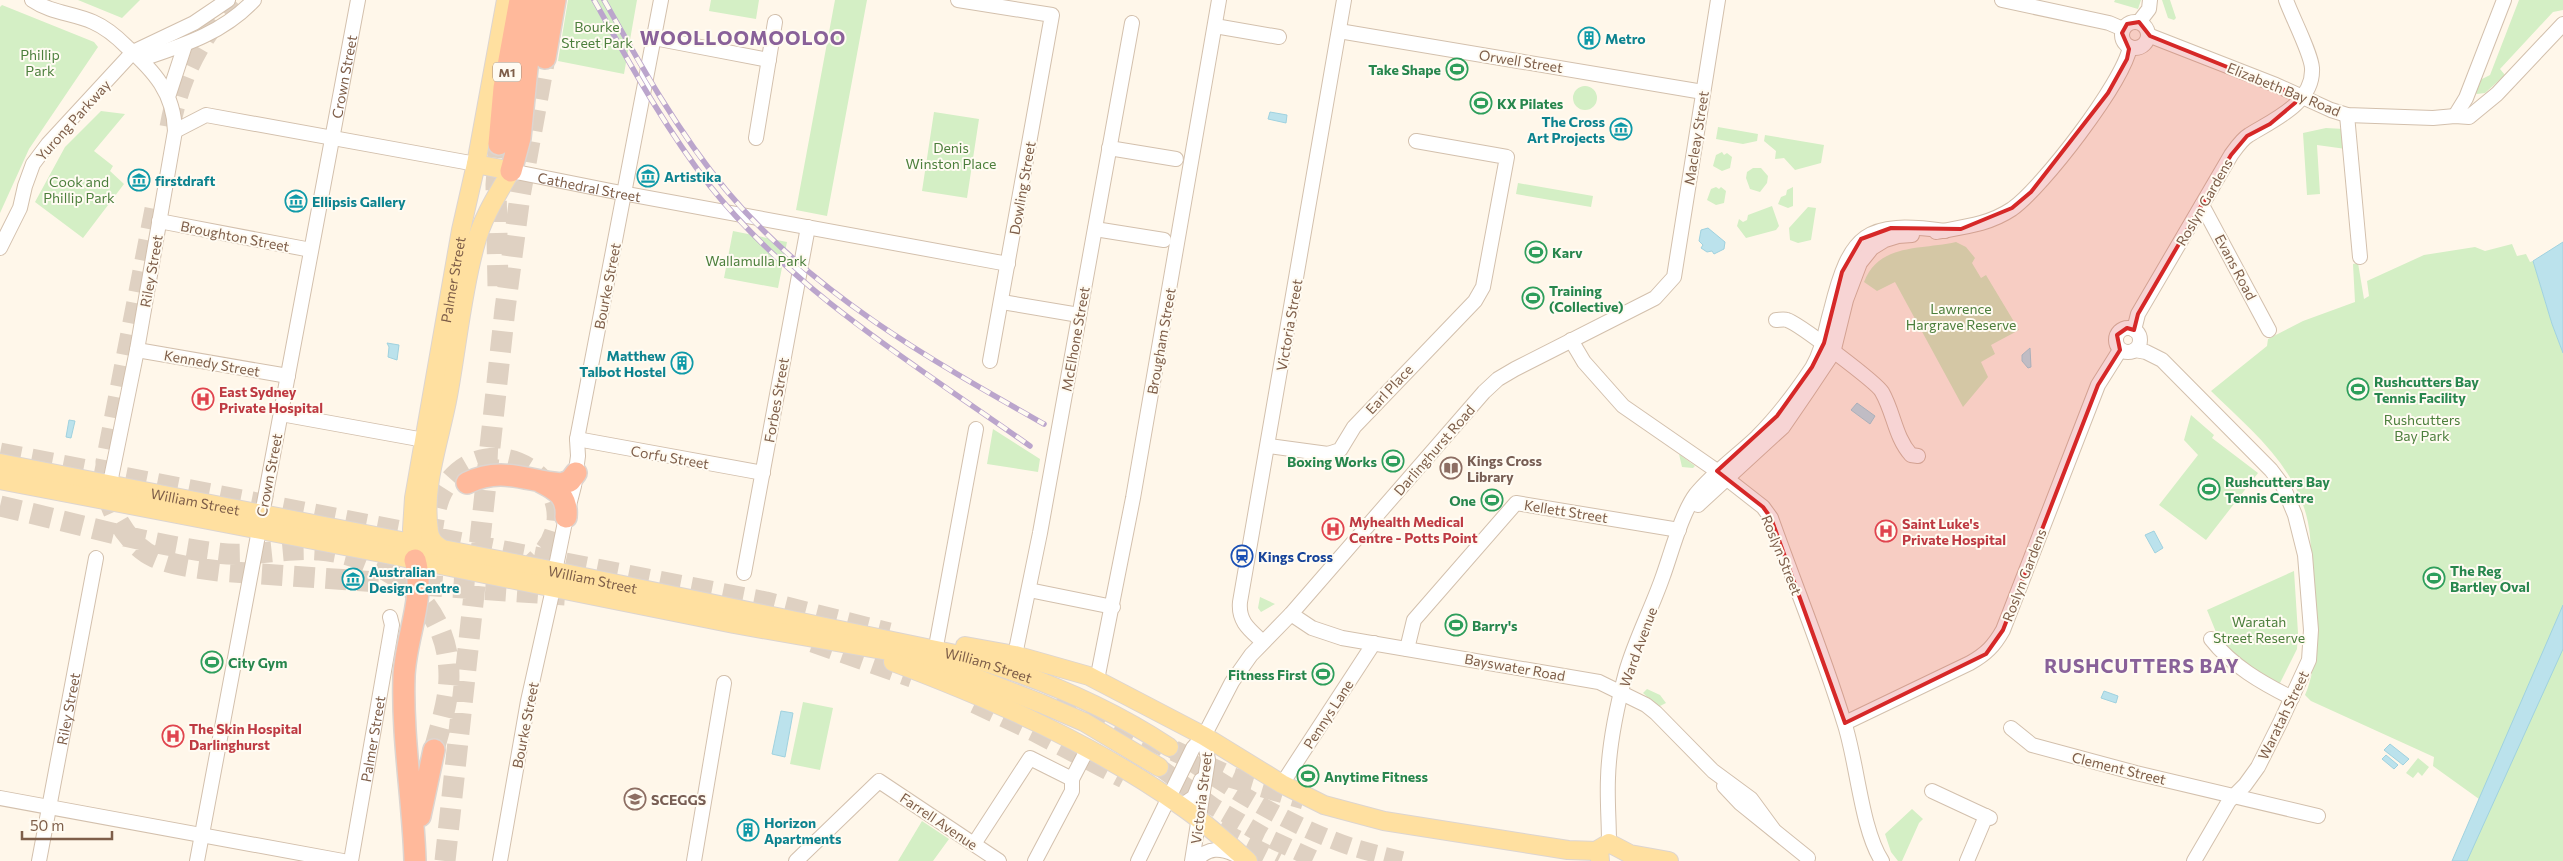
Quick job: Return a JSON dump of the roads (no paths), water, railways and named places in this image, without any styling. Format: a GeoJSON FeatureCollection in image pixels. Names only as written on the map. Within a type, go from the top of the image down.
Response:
{"type":"FeatureCollection","features":[{"type":"Feature","properties":{"kind":"highway","name":"M1"},"geometry":{"type":"LineString","coordinates":[[499,144],[504,88],[520,0]]}},
{"type":"Feature","properties":{"kind":"highway"},"geometry":{"type":"LineString","coordinates":[[511,171],[522,131],[528,58],[537,0]]}},
{"type":"Feature","properties":{"kind":"highway"},"geometry":{"type":"LineString","coordinates":[[545,58],[555,0]]}},
{"type":"Feature","properties":{"kind":"highway"},"geometry":{"type":"LineString","coordinates":[[467,483],[482,477],[500,474],[565,483],[577,465]]}},
{"type":"Feature","properties":{"kind":"highway"},"geometry":{"type":"LineString","coordinates":[[536,480],[560,494],[566,506],[566,517]]}},
{"type":"Feature","properties":{"kind":"highway"},"geometry":{"type":"LineString","coordinates":[[413,552],[419,584],[406,656],[404,729],[415,855],[425,784],[434,750]]}},
{"type":"Feature","properties":{"kind":"main road","name":"Palmer Street"},"geometry":{"type":"LineString","coordinates":[[413,552],[413,506],[424,440],[461,230],[476,164],[506,0]]}},
{"type":"Feature","properties":{"kind":"main road","name":"Cathedral Street"},"geometry":{"type":"LineString","coordinates":[[476,164],[511,171]]}},
{"type":"Feature","properties":{"kind":"main road","name":"Palmer Street"},"geometry":{"type":"LineString","coordinates":[[442,549],[431,538],[428,529],[429,496],[435,457],[448,398],[474,246],[486,214],[511,171]]}},
{"type":"Feature","properties":{"kind":"main road","name":"William Street"},"geometry":{"type":"LineString","coordinates":[[0,463],[110,483],[260,522]]}},
{"type":"Feature","properties":{"kind":"main road","name":"William Street"},"geometry":{"type":"LineString","coordinates":[[0,480],[107,501],[260,522],[413,552],[553,589],[914,657],[994,684],[1084,722],[1159,767]]}},
{"type":"Feature","properties":{"kind":"main road","name":"Riley Street"},"geometry":{"type":"LineString","coordinates":[[107,501],[110,483]]}},
{"type":"Feature","properties":{"kind":"main road","name":"William Street"},"geometry":{"type":"LineString","coordinates":[[413,552],[442,549],[965,656],[1027,676],[1107,711],[1169,747]]}},
{"type":"Feature","properties":{"kind":"main road"},"geometry":{"type":"LineString","coordinates":[[555,571],[556,577],[561,581],[607,600]]}},
{"type":"Feature","properties":{"kind":"main road"},"geometry":{"type":"LineString","coordinates":[[853,632],[937,641],[1015,655],[1077,672],[1097,680],[1282,784],[1324,805],[1364,817],[1568,850],[1634,855],[1669,861]]}},
{"type":"Feature","properties":{"kind":"main road"},"geometry":{"type":"LineString","coordinates":[[825,640],[937,678],[1011,711],[1087,750],[1175,802],[1200,820],[1248,861]]}},
{"type":"Feature","properties":{"kind":"street","name":"Riley Street"},"geometry":{"type":"LineString","coordinates":[[32,0],[54,12],[95,23],[109,31],[138,56],[168,94],[174,111],[175,131],[137,350],[110,483]]}},
{"type":"Feature","properties":{"kind":"street"},"geometry":{"type":"LineString","coordinates":[[138,56],[194,23],[228,0]]}},
{"type":"Feature","properties":{"kind":"street"},"geometry":{"type":"LineString","coordinates":[[138,56],[185,45],[220,29],[238,16],[254,0]]}},
{"type":"Feature","properties":{"kind":"street","name":"Crown Street"},"geometry":{"type":"LineString","coordinates":[[197,861],[358,0]]}},
{"type":"Feature","properties":{"kind":"street","name":"Bourke Street"},"geometry":{"type":"LineString","coordinates":[[555,571],[566,517],[572,498],[577,465],[577,439],[661,0]]}},
{"type":"Feature","properties":{"kind":"street","name":"Dowling Street"},"geometry":{"type":"LineString","coordinates":[[958,0],[1052,15],[990,361]]}},
{"type":"Feature","properties":{"kind":"street","name":"Brougham Street"},"geometry":{"type":"LineString","coordinates":[[1097,680],[1113,607],[1219,0]]}},
{"type":"Feature","properties":{"kind":"street","name":"Victoria Street"},"geometry":{"type":"LineString","coordinates":[[1263,642],[1244,623],[1240,608],[1344,0]]}},
{"type":"Feature","properties":{"kind":"street","name":"Macleay Street"},"geometry":{"type":"LineString","coordinates":[[1674,277],[1718,0]]}},
{"type":"Feature","properties":{"kind":"street"},"geometry":{"type":"LineString","coordinates":[[2002,0],[2109,23],[2123,29]]}},
{"type":"Feature","properties":{"kind":"street"},"geometry":{"type":"LineString","coordinates":[[2130,47],[2122,38],[2123,29],[2130,23],[2139,22],[2149,9],[2150,0]]}},
{"type":"Feature","properties":{"kind":"street"},"geometry":{"type":"LineString","coordinates":[[2286,0],[2312,67],[2311,80],[2302,97]]}},
{"type":"Feature","properties":{"kind":"street"},"geometry":{"type":"LineString","coordinates":[[2455,116],[2466,98],[2504,0]]}},
{"type":"Feature","properties":{"kind":"street"},"geometry":{"type":"LineString","coordinates":[[756,138],[775,22]]}},
{"type":"Feature","properties":{"kind":"street"},"geometry":{"type":"LineString","coordinates":[[2130,47],[2142,46],[2148,35],[2146,28],[2139,22]]}},
{"type":"Feature","properties":{"kind":"street","name":"McElhone Street"},"geometry":{"type":"LineString","coordinates":[[1015,655],[1029,590],[1132,23]]}},
{"type":"Feature","properties":{"kind":"street","name":"Elizabeth Bay Road"},"geometry":{"type":"LineString","coordinates":[[2148,35],[2226,64],[2347,114],[2432,118],[2469,117],[2482,107],[2562,25]]}},
{"type":"Feature","properties":{"kind":"street"},"geometry":{"type":"LineString","coordinates":[[1215,26],[1279,37]]}},
{"type":"Feature","properties":{"kind":"street","name":"Orwell Street"},"geometry":{"type":"LineString","coordinates":[[1339,31],[1703,92]]}},
{"type":"Feature","properties":{"kind":"street"},"geometry":{"type":"LineString","coordinates":[[654,38],[769,60]]}},
{"type":"Feature","properties":{"kind":"street"},"geometry":{"type":"LineString","coordinates":[[168,94],[185,45]]}},
{"type":"Feature","properties":{"kind":"street"},"geometry":{"type":"LineString","coordinates":[[1945,231],[1987,222],[2012,208],[2031,192],[2099,107],[2127,59],[2130,47]]}},
{"type":"Feature","properties":{"kind":"street","name":"Yurong Parkway"},"geometry":{"type":"LineString","coordinates":[[0,248],[20,208],[24,186],[33,164],[48,144],[138,56]]}},
{"type":"Feature","properties":{"kind":"street","name":"Roslyn Gardens"},"geometry":{"type":"LineString","coordinates":[[2134,330],[2138,314],[2231,154],[2247,136],[2270,124],[2302,97]]}},
{"type":"Feature","properties":{"kind":"street"},"geometry":{"type":"LineString","coordinates":[[2347,114],[2360,257]]}},
{"type":"Feature","properties":{"kind":"street","name":"Cathedral Street"},"geometry":{"type":"LineString","coordinates":[[175,131],[206,115],[476,164]]}},
{"type":"Feature","properties":{"kind":"street","name":"Earl Place"},"geometry":{"type":"LineString","coordinates":[[1269,446],[1328,454],[1340,450],[1354,426],[1474,301],[1484,287],[1507,157],[1416,141]]}},
{"type":"Feature","properties":{"kind":"street"},"geometry":{"type":"LineString","coordinates":[[1110,148],[1176,158]]}},
{"type":"Feature","properties":{"kind":"street","name":"Cathedral Street"},"geometry":{"type":"LineString","coordinates":[[511,171],[624,194],[1008,264]]}},
{"type":"Feature","properties":{"kind":"street","name":"Evans Road"},"geometry":{"type":"LineString","coordinates":[[2202,205],[2269,330]]}},
{"type":"Feature","properties":{"kind":"street","name":"Broughton Street"},"geometry":{"type":"LineString","coordinates":[[159,221],[311,250]]}},
{"type":"Feature","properties":{"kind":"street","name":"Forbes Street"},"geometry":{"type":"LineString","coordinates":[[744,573],[808,227]]}},
{"type":"Feature","properties":{"kind":"street","name":"Ward Avenue"},"geometry":{"type":"LineString","coordinates":[[1829,348],[1830,311],[1842,272],[1861,239],[1876,231],[1892,228],[1918,227],[1945,231]]}},
{"type":"Feature","properties":{"kind":"street"},"geometry":{"type":"LineString","coordinates":[[1095,228],[1164,240]]}},
{"type":"Feature","properties":{"kind":"street","name":"Ward Avenue"},"geometry":{"type":"LineString","coordinates":[[1609,853],[1608,776],[1626,670],[1679,530],[1695,496],[1721,475],[1777,416],[1829,348],[1860,263],[1872,248],[1898,236],[1945,231]]}},
{"type":"Feature","properties":{"kind":"street","name":"Darlinghurst Road"},"geometry":{"type":"LineString","coordinates":[[1138,861],[1175,802],[1193,748],[1206,741],[1236,675],[1484,392],[1498,379],[1515,369],[1655,298],[1674,277]]}},
{"type":"Feature","properties":{"kind":"street"},"geometry":{"type":"LineString","coordinates":[[1002,302],[1079,315]]}},
{"type":"Feature","properties":{"kind":"street"},"geometry":{"type":"LineString","coordinates":[[1776,320],[1787,319],[1877,385],[1883,394],[1900,439],[1911,455],[1918,456]]}},
{"type":"Feature","properties":{"kind":"street"},"geometry":{"type":"LineString","coordinates":[[2127,328],[2134,330],[2140,340],[2135,350],[2128,353],[2120,350],[2116,343],[2117,335],[2127,328]]}},
{"type":"Feature","properties":{"kind":"street","name":"Roslyn Street"},"geometry":{"type":"LineString","coordinates":[[1571,340],[1584,362],[1623,406],[1721,475],[1763,507],[1771,518],[1845,723],[1867,819],[1876,850],[1882,861]]}},
{"type":"Feature","properties":{"kind":"street","name":"Kennedy Street"},"geometry":{"type":"LineString","coordinates":[[137,350],[288,376]]}},
{"type":"Feature","properties":{"kind":"street","name":"Roslyn Gardens"},"geometry":{"type":"LineString","coordinates":[[1845,723],[1970,663],[1986,654],[1995,645],[2003,630],[2095,393],[2106,370],[2120,350]]}},
{"type":"Feature","properties":{"kind":"street","name":"Waratah Street"},"geometry":{"type":"LineString","coordinates":[[2135,350],[2146,352],[2162,360],[2260,456],[2283,486],[2295,515],[2305,555],[2311,630],[2309,660],[2258,767],[2245,785],[2233,795],[2194,861]]}},
{"type":"Feature","properties":{"kind":"street"},"geometry":{"type":"LineString","coordinates":[[281,414],[424,440]]}},
{"type":"Feature","properties":{"kind":"street"},"geometry":{"type":"LineString","coordinates":[[937,641],[976,429]]}},
{"type":"Feature","properties":{"kind":"street","name":"Corfu Street"},"geometry":{"type":"LineString","coordinates":[[577,439],[763,473]]}},
{"type":"Feature","properties":{"kind":"street","name":"Kellett Street"},"geometry":{"type":"LineString","coordinates":[[1407,649],[1414,620],[1516,503],[1679,530]]}},
{"type":"Feature","properties":{"kind":"street","name":"Riley Street"},"geometry":{"type":"LineString","coordinates":[[39,861],[96,558]]}},
{"type":"Feature","properties":{"kind":"street","name":"Bourke Street"},"geometry":{"type":"LineString","coordinates":[[500,861],[528,701],[553,589]]}},
{"type":"Feature","properties":{"kind":"street"},"geometry":{"type":"LineString","coordinates":[[1029,590],[1113,607]]}},
{"type":"Feature","properties":{"kind":"street","name":"Bayswater Road"},"geometry":{"type":"LineString","coordinates":[[1291,614],[1319,631],[1374,643],[1599,682],[1646,705],[1656,713],[1713,771],[1752,799],[1773,829],[1808,858]]}},
{"type":"Feature","properties":{"kind":"street","name":"Palmer Street"},"geometry":{"type":"LineString","coordinates":[[351,861],[392,625],[390,617]]}},
{"type":"Feature","properties":{"kind":"street"},"geometry":{"type":"LineString","coordinates":[[2211,639],[2230,660],[2271,687],[2292,698]]}},
{"type":"Feature","properties":{"kind":"street","name":"Pennys Lane"},"geometry":{"type":"LineString","coordinates":[[1282,784],[1374,643]]}},
{"type":"Feature","properties":{"kind":"street"},"geometry":{"type":"LineString","coordinates":[[694,861],[724,684]]}},
{"type":"Feature","properties":{"kind":"street","name":"Clement Street"},"geometry":{"type":"LineString","coordinates":[[2011,728],[2032,746],[2318,816]]}},
{"type":"Feature","properties":{"kind":"street"},"geometry":{"type":"LineString","coordinates":[[1175,802],[1194,797],[1199,788],[1206,741]]}},
{"type":"Feature","properties":{"kind":"street","name":"Victoria Street"},"geometry":{"type":"LineString","coordinates":[[1194,861],[1208,760],[1206,741]]}},
{"type":"Feature","properties":{"kind":"street"},"geometry":{"type":"LineString","coordinates":[[1035,861],[1072,791],[1072,779],[1087,750]]}},
{"type":"Feature","properties":{"kind":"street"},"geometry":{"type":"LineString","coordinates":[[974,844],[1030,758],[1072,779]]}},
{"type":"Feature","properties":{"kind":"street","name":"Farrell Avenue"},"geometry":{"type":"LineString","coordinates":[[796,861],[879,781],[999,861]]}},
{"type":"Feature","properties":{"kind":"street"},"geometry":{"type":"LineString","coordinates":[[1932,791],[1988,817],[1967,861]]}},
{"type":"Feature","properties":{"kind":"street"},"geometry":{"type":"LineString","coordinates":[[0,798],[343,861]]}},
{"type":"Feature","properties":{"kind":"street"},"geometry":{"type":"LineString","coordinates":[[1194,861],[1204,853],[1219,849],[1248,861]]}},
{"type":"Feature","properties":{"kind":"water"},"geometry":{"type":"Polygon","coordinates":[[[1270,112],[1287,115],[1286,123],[1268,119],[1270,112]]]}},
{"type":"Feature","properties":{"kind":"water"},"geometry":{"type":"Polygon","coordinates":[[[1708,228],[1725,242],[1724,249],[1714,254],[1712,251],[1707,252],[1701,248],[1703,245],[1699,241],[1701,230],[1708,228]]]}},
{"type":"Feature","properties":{"kind":"water"},"geometry":{"type":"Polygon","coordinates":[[[2563,242],[2563,353],[2533,261],[2563,242]]]}},
{"type":"Feature","properties":{"kind":"water"},"geometry":{"type":"Polygon","coordinates":[[[387,343],[399,345],[397,360],[388,357],[389,347],[387,343]]]}},
{"type":"Feature","properties":{"kind":"water"},"geometry":{"type":"Polygon","coordinates":[[[2030,348],[2031,367],[2028,368],[2022,361],[2022,355],[2030,348]]]}},
{"type":"Feature","properties":{"kind":"water"},"geometry":{"type":"Polygon","coordinates":[[[1857,403],[1875,416],[1870,424],[1851,410],[1857,403]]]}},
{"type":"Feature","properties":{"kind":"water"},"geometry":{"type":"Polygon","coordinates":[[[69,420],[75,421],[71,438],[66,437],[69,420]]]}},
{"type":"Feature","properties":{"kind":"water"},"geometry":{"type":"Polygon","coordinates":[[[2154,531],[2163,548],[2155,553],[2145,535],[2154,531]]]}},
{"type":"Feature","properties":{"kind":"water"},"geometry":{"type":"Polygon","coordinates":[[[2563,605],[2563,649],[2467,861],[2452,861],[2563,605]]]}},
{"type":"Feature","properties":{"kind":"water"},"geometry":{"type":"Polygon","coordinates":[[[2104,691],[2118,696],[2116,703],[2101,698],[2104,691]]]}},
{"type":"Feature","properties":{"kind":"water"},"geometry":{"type":"Polygon","coordinates":[[[781,711],[793,713],[785,757],[772,754],[781,711]]]}},
{"type":"Feature","properties":{"kind":"water"},"geometry":{"type":"Polygon","coordinates":[[[2390,744],[2409,759],[2403,765],[2384,750],[2390,744]]]}},
{"type":"Feature","properties":{"kind":"water"},"geometry":{"type":"Polygon","coordinates":[[[2386,755],[2398,765],[2394,769],[2382,759],[2386,755]]]}},
{"type":"Feature","properties":{"kind":"tunnel"},"geometry":{"type":"LineString","coordinates":[[170,127],[179,91],[201,43],[234,0]]}},
{"type":"Feature","properties":{"kind":"tunnel"},"geometry":{"type":"LineString","coordinates":[[445,861],[505,309],[520,196],[545,58]]}},
{"type":"Feature","properties":{"kind":"tunnel"},"geometry":{"type":"LineString","coordinates":[[498,286],[496,185],[499,144]]}},
{"type":"Feature","properties":{"kind":"tunnel"},"geometry":{"type":"LineString","coordinates":[[155,209],[106,462],[107,490],[112,509],[123,529],[137,546],[154,557],[170,563],[219,571],[565,595]]}},
{"type":"Feature","properties":{"kind":"tunnel"},"geometry":{"type":"LineString","coordinates":[[0,453],[766,602],[889,633]]}},
{"type":"Feature","properties":{"kind":"tunnel"},"geometry":{"type":"LineString","coordinates":[[431,539],[439,499],[445,487],[466,466],[491,458],[515,462],[536,474],[551,492],[557,515],[552,540],[531,565]]}},
{"type":"Feature","properties":{"kind":"tunnel"},"geometry":{"type":"LineString","coordinates":[[0,506],[162,544],[217,553],[242,554],[306,549],[344,554],[368,562],[390,573],[426,605],[438,626],[446,650],[449,676],[448,694],[434,750]]}},
{"type":"Feature","properties":{"kind":"tunnel"},"geometry":{"type":"LineString","coordinates":[[813,642],[912,677]]}},
{"type":"Feature","properties":{"kind":"tunnel"},"geometry":{"type":"LineString","coordinates":[[1058,697],[1233,778],[1304,799]]}},
{"type":"Feature","properties":{"kind":"tunnel"},"geometry":{"type":"LineString","coordinates":[[975,703],[1034,731],[1124,778]]}},
{"type":"Feature","properties":{"kind":"tunnel"},"geometry":{"type":"LineString","coordinates":[[1169,747],[1212,776],[1278,815],[1349,846],[1405,861]]}},
{"type":"Feature","properties":{"kind":"tunnel"},"geometry":{"type":"LineString","coordinates":[[1159,767],[1214,807],[1264,836],[1318,861]]}},
{"type":"Feature","properties":{"kind":"tunnel"},"geometry":{"type":"LineString","coordinates":[[1218,831],[1278,861]]}},
{"type":"Feature","properties":{"kind":"railway"},"geometry":{"type":"LineString","coordinates":[[594,0],[678,141],[710,186],[744,225],[781,261],[861,327],[1030,446]]}},
{"type":"Feature","properties":{"kind":"railway"},"geometry":{"type":"LineString","coordinates":[[604,0],[676,122],[708,168],[760,227],[796,261],[874,321],[916,349],[1044,424]]}},
{"type":"Feature","properties":{"kind":"place","name":"Metro"},"geometry":{"type":"Point","coordinates":[1589,38]}},
{"type":"Feature","properties":{"kind":"place","name":"Take Shape"},"geometry":{"type":"Point","coordinates":[1457,69]}},
{"type":"Feature","properties":{"kind":"place","name":"KX Pilates"},"geometry":{"type":"Point","coordinates":[1481,103]}},
{"type":"Feature","properties":{"kind":"place","name":"The Cross Art Projects"},"geometry":{"type":"Point","coordinates":[1621,129]}},
{"type":"Feature","properties":{"kind":"place","name":"Artistika"},"geometry":{"type":"Point","coordinates":[648,176]}},
{"type":"Feature","properties":{"kind":"place","name":"firstdraft"},"geometry":{"type":"Point","coordinates":[139,180]}},
{"type":"Feature","properties":{"kind":"place","name":"Ellipsis Gallery"},"geometry":{"type":"Point","coordinates":[296,201]}},
{"type":"Feature","properties":{"kind":"place","name":"Karv"},"geometry":{"type":"Point","coordinates":[1536,252]}},
{"type":"Feature","properties":{"kind":"place","name":"Training (Collective)"},"geometry":{"type":"Point","coordinates":[1533,298]}},
{"type":"Feature","properties":{"kind":"place","name":"Matthew Talbot Hostel"},"geometry":{"type":"Point","coordinates":[682,363]}},
{"type":"Feature","properties":{"kind":"place","name":"Rushcutters Bay Tennis Facility"},"geometry":{"type":"Point","coordinates":[2358,389]}},
{"type":"Feature","properties":{"kind":"place","name":"East Sydney Private Hospital"},"geometry":{"type":"Point","coordinates":[203,399]}},
{"type":"Feature","properties":{"kind":"place","name":"Boxing Works"},"geometry":{"type":"Point","coordinates":[1393,461]}},
{"type":"Feature","properties":{"kind":"place","name":"Kings Cross Library"},"geometry":{"type":"Point","coordinates":[1451,468]}},
{"type":"Feature","properties":{"kind":"place","name":"Rushcutters Bay Tennis Centre"},"geometry":{"type":"Point","coordinates":[2209,489]}},
{"type":"Feature","properties":{"kind":"place","name":"One"},"geometry":{"type":"Point","coordinates":[1492,500]}},
{"type":"Feature","properties":{"kind":"place","name":"Myhealth Medical Centre - Potts Point"},"geometry":{"type":"Point","coordinates":[1333,529]}},
{"type":"Feature","properties":{"kind":"place","name":"Saint Luke's Private Hospital"},"geometry":{"type":"Point","coordinates":[1886,531]}},
{"type":"Feature","properties":{"kind":"place","name":"Kings Cross"},"geometry":{"type":"Point","coordinates":[1242,556]}},
{"type":"Feature","properties":{"kind":"place","name":"The Reg Bartley Oval"},"geometry":{"type":"Point","coordinates":[2434,578]}},
{"type":"Feature","properties":{"kind":"place","name":"Australian Design Centre"},"geometry":{"type":"Point","coordinates":[353,579]}},
{"type":"Feature","properties":{"kind":"place","name":"Barry's"},"geometry":{"type":"Point","coordinates":[1456,625]}},
{"type":"Feature","properties":{"kind":"place","name":"City Gym"},"geometry":{"type":"Point","coordinates":[212,662]}},
{"type":"Feature","properties":{"kind":"place","name":"Fitness First"},"geometry":{"type":"Point","coordinates":[1323,674]}},
{"type":"Feature","properties":{"kind":"place","name":"The Skin Hospital Darlinghurst"},"geometry":{"type":"Point","coordinates":[173,736]}},
{"type":"Feature","properties":{"kind":"place","name":"Anytime Fitness"},"geometry":{"type":"Point","coordinates":[1308,776]}},
{"type":"Feature","properties":{"kind":"place","name":"SCEGGS"},"geometry":{"type":"Point","coordinates":[635,799]}},
{"type":"Feature","properties":{"kind":"place","name":"Horizon Apartments"},"geometry":{"type":"Point","coordinates":[748,830]}},
{"type":"Feature","properties":{"kind":"district","name":"WOOLLOOMOOLOO"},"geometry":{"type":"Point","coordinates":[743,37]}},
{"type":"Feature","properties":{"kind":"district","name":"RUSHCUTTERS BAY"},"geometry":{"type":"Point","coordinates":[2142,665]}},
{"type":"Feature","properties":{"kind":"park label","name":"Bourke Street Park"},"geometry":{"type":"Point","coordinates":[597,34]}},
{"type":"Feature","properties":{"kind":"park label","name":"Phillip Park"},"geometry":{"type":"Point","coordinates":[40,62]}},
{"type":"Feature","properties":{"kind":"park label","name":"Denis Winston Place"},"geometry":{"type":"Point","coordinates":[951,156]}},
{"type":"Feature","properties":{"kind":"park label","name":"Cook and Phillip Park"},"geometry":{"type":"Point","coordinates":[79,190]}},
{"type":"Feature","properties":{"kind":"park label","name":"Wallamulla Park"},"geometry":{"type":"Point","coordinates":[756,260]}},
{"type":"Feature","properties":{"kind":"park label","name":"Lawrence Hargrave Reserve"},"geometry":{"type":"Point","coordinates":[1961,316]}},
{"type":"Feature","properties":{"kind":"park label","name":"Rushcutters Bay Park"},"geometry":{"type":"Point","coordinates":[2422,428]}},
{"type":"Feature","properties":{"kind":"park label","name":"Waratah Street Reserve"},"geometry":{"type":"Point","coordinates":[2259,630]}}]}
